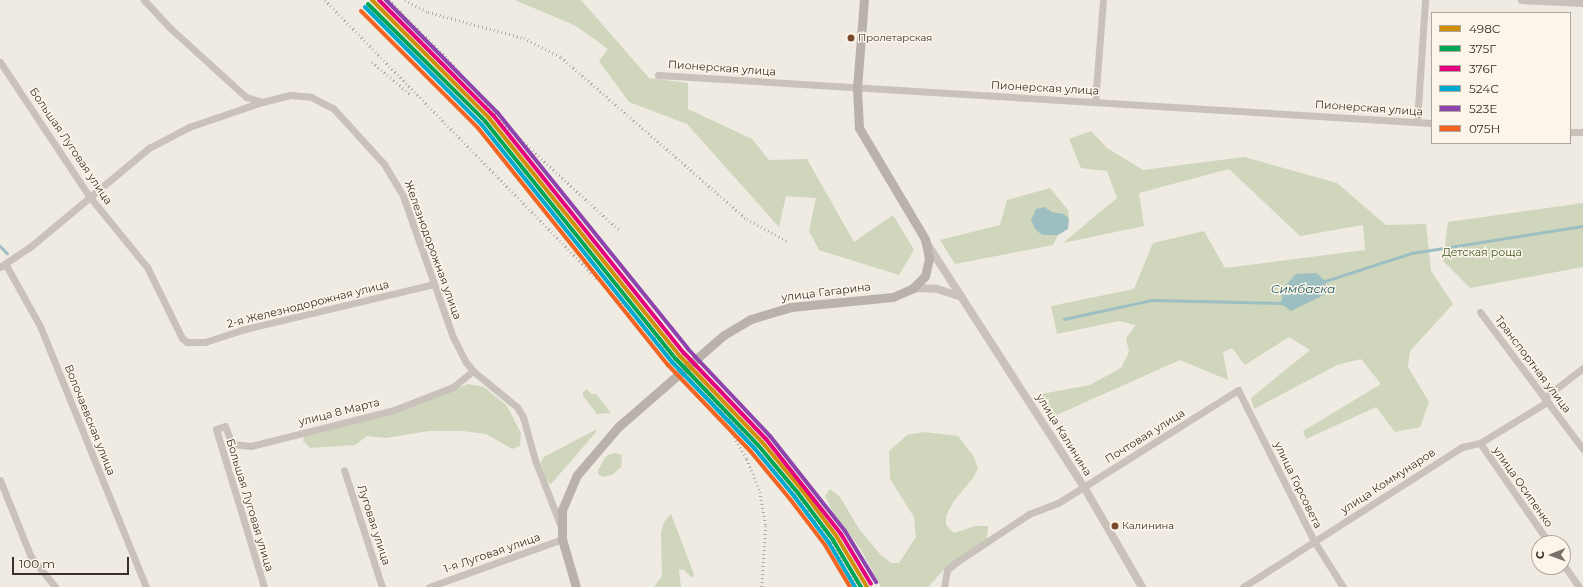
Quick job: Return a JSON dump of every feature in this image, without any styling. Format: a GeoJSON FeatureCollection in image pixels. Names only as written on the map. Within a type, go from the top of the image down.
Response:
{"type":"FeatureCollection","features":[{"type":"Feature","properties":{"kind":"main road"},"geometry":{"type":"LineString","coordinates":[[864,0],[857,88],[857,116],[866,143],[925,239]]}},
{"type":"Feature","properties":{"kind":"main road","name":"улица Гагарина"},"geometry":{"type":"LineString","coordinates":[[576,587],[562,539],[560,524],[567,492],[577,476],[618,428],[724,335],[751,319],[791,307],[893,297],[913,288],[924,276],[928,267],[928,250],[925,239]]}},
{"type":"Feature","properties":{"kind":"street"},"geometry":{"type":"LineString","coordinates":[[144,0],[169,27],[246,97],[262,102]]}},
{"type":"Feature","properties":{"kind":"street"},"geometry":{"type":"LineString","coordinates":[[1095,102],[1104,0]]}},
{"type":"Feature","properties":{"kind":"street"},"geometry":{"type":"LineString","coordinates":[[1417,122],[1425,0]]}},
{"type":"Feature","properties":{"kind":"street"},"geometry":{"type":"LineString","coordinates":[[1521,0],[1583,3]]}},
{"type":"Feature","properties":{"kind":"street","name":"Большая Луговая улица"},"geometry":{"type":"LineString","coordinates":[[0,62],[89,196],[147,267],[182,338],[188,342]]}},
{"type":"Feature","properties":{"kind":"street","name":"Пионерская улица"},"geometry":{"type":"LineString","coordinates":[[658,74],[857,88],[1431,123]]}},
{"type":"Feature","properties":{"kind":"street","name":"Железнодорожная улица"},"geometry":{"type":"LineString","coordinates":[[3,266],[30,247],[89,196],[149,148],[173,134],[262,102],[290,95],[310,97],[333,108],[395,179],[453,337],[473,372],[520,412],[535,460],[560,524]]}},
{"type":"Feature","properties":{"kind":"street"},"geometry":{"type":"LineString","coordinates":[[1571,132],[1583,132]]}},
{"type":"Feature","properties":{"kind":"street","name":"улица Калинина"},"geometry":{"type":"LineString","coordinates":[[925,239],[1084,487],[1142,587]]}},
{"type":"Feature","properties":{"kind":"street","name":"Волочаевская улица"},"geometry":{"type":"LineString","coordinates":[[3,266],[40,326],[146,587]]}},
{"type":"Feature","properties":{"kind":"street","name":"2-я Железнодорожная улица"},"geometry":{"type":"LineString","coordinates":[[188,342],[205,342],[241,330],[434,284]]}},
{"type":"Feature","properties":{"kind":"street"},"geometry":{"type":"LineString","coordinates":[[913,288],[937,289],[962,297]]}},
{"type":"Feature","properties":{"kind":"street","name":"Транспортная улица"},"geometry":{"type":"LineString","coordinates":[[1480,312],[1583,449]]}},
{"type":"Feature","properties":{"kind":"street","name":"улица Коммунаров"},"geometry":{"type":"LineString","coordinates":[[1243,587],[1462,447],[1480,443],[1546,400],[1583,368]]}},
{"type":"Feature","properties":{"kind":"street","name":"улица 8 Марта"},"geometry":{"type":"LineString","coordinates":[[216,429],[225,426],[232,444],[251,446],[394,410],[453,387],[473,372]]}},
{"type":"Feature","properties":{"kind":"street","name":"Почтовая улица"},"geometry":{"type":"LineString","coordinates":[[944,587],[944,577],[954,563],[1029,514],[1058,503],[1238,390]]}},
{"type":"Feature","properties":{"kind":"street","name":"улица Горсовета"},"geometry":{"type":"LineString","coordinates":[[1238,390],[1314,541],[1343,587]]}},
{"type":"Feature","properties":{"kind":"street","name":"Большая Луговая улица"},"geometry":{"type":"LineString","coordinates":[[216,429],[264,587]]}},
{"type":"Feature","properties":{"kind":"street","name":"улица Осипенко"},"geometry":{"type":"LineString","coordinates":[[1480,443],[1543,535]]}},
{"type":"Feature","properties":{"kind":"street","name":"Луговая улица"},"geometry":{"type":"LineString","coordinates":[[344,470],[382,587]]}},
{"type":"Feature","properties":{"kind":"street"},"geometry":{"type":"LineString","coordinates":[[0,480],[32,557],[55,587]]}},
{"type":"Feature","properties":{"kind":"street","name":"1-я Луговая улица"},"geometry":{"type":"LineString","coordinates":[[429,587],[562,539]]}},
{"type":"Feature","properties":{"kind":"street"},"geometry":{"type":"LineString","coordinates":[[1571,575],[1579,587]]}},
{"type":"Feature","properties":{"kind":"green space"},"geometry":{"type":"Polygon","coordinates":[[[515,0],[581,0],[649,78],[688,83],[688,109],[752,139],[769,160],[807,159],[854,242],[893,215],[914,250],[899,275],[819,250],[809,231],[816,198],[786,196],[779,227],[687,124],[629,102],[599,61],[608,49],[576,26],[515,0]]]}},
{"type":"Feature","properties":{"kind":"green space"},"geometry":{"type":"Polygon","coordinates":[[[1091,131],[1107,148],[1143,170],[1244,157],[1337,183],[1386,225],[1426,224],[1431,271],[1453,304],[1410,351],[1408,367],[1429,402],[1420,427],[1395,432],[1376,407],[1306,439],[1303,431],[1381,384],[1361,359],[1337,365],[1254,409],[1251,398],[1310,350],[1289,337],[1245,365],[1232,348],[1223,352],[1228,380],[1180,360],[1052,417],[1041,394],[1090,385],[1121,368],[1129,352],[1126,338],[1136,325],[1119,321],[1057,334],[1051,306],[1134,289],[1153,243],[1204,231],[1225,268],[1365,250],[1363,225],[1300,236],[1229,169],[1139,193],[1144,226],[1063,243],[1117,198],[1107,171],[1081,168],[1069,139],[1091,131]]]}},
{"type":"Feature","properties":{"kind":"green space"},"geometry":{"type":"Polygon","coordinates":[[[1050,188],[1068,210],[1069,219],[1064,214],[1052,212],[1042,235],[1058,235],[1053,245],[955,264],[940,240],[1000,225],[1007,200],[1050,188]]]}},
{"type":"Feature","properties":{"kind":"green space","name":"Детская роща"},"geometry":{"type":"Polygon","coordinates":[[[1583,203],[1583,267],[1470,288],[1443,261],[1448,222],[1583,203]]]}},
{"type":"Feature","properties":{"kind":"green space"},"geometry":{"type":"Polygon","coordinates":[[[468,384],[484,387],[507,406],[521,433],[520,446],[512,449],[486,434],[463,431],[429,431],[386,438],[367,436],[355,445],[310,448],[303,441],[306,430],[394,412],[468,384]]]}},
{"type":"Feature","properties":{"kind":"green space"},"geometry":{"type":"Polygon","coordinates":[[[587,389],[591,394],[596,394],[611,413],[597,414],[583,396],[583,392],[587,389]]]}},
{"type":"Feature","properties":{"kind":"green space"},"geometry":{"type":"Polygon","coordinates":[[[595,430],[597,431],[551,484],[546,480],[541,462],[544,457],[595,430]]]}},
{"type":"Feature","properties":{"kind":"green space"},"geometry":{"type":"Polygon","coordinates":[[[924,432],[958,436],[974,457],[978,468],[973,478],[954,501],[946,516],[946,525],[954,533],[975,526],[988,526],[987,539],[946,567],[928,587],[881,587],[860,548],[834,514],[825,496],[830,489],[840,497],[859,529],[880,554],[891,563],[899,563],[916,537],[914,517],[890,479],[889,451],[907,435],[924,432]]]}},
{"type":"Feature","properties":{"kind":"green space"},"geometry":{"type":"Polygon","coordinates":[[[614,453],[622,455],[621,467],[612,475],[603,477],[598,474],[598,470],[606,456],[614,453]]]}},
{"type":"Feature","properties":{"kind":"green space"},"geometry":{"type":"Polygon","coordinates":[[[671,514],[694,574],[692,578],[683,569],[679,570],[681,587],[654,587],[662,576],[661,533],[664,522],[671,514]]]}},
{"type":"Feature","properties":{"kind":"water"},"geometry":{"type":"Polygon","coordinates":[[[1044,207],[1052,212],[1064,214],[1069,219],[1068,229],[1058,235],[1042,235],[1035,229],[1031,220],[1036,209],[1044,207]]]}},
{"type":"Feature","properties":{"kind":"water","name":"Симбаска"},"geometry":{"type":"Polygon","coordinates":[[[1317,273],[1325,281],[1326,294],[1291,311],[1281,304],[1283,288],[1296,274],[1317,273]]]}},
{"type":"Feature","properties":{"kind":"waterway"},"geometry":{"type":"LineString","coordinates":[[1322,282],[1412,253],[1583,226]]}},
{"type":"Feature","properties":{"kind":"waterway"},"geometry":{"type":"LineString","coordinates":[[0,246],[7,253]]}},
{"type":"Feature","properties":{"kind":"waterway"},"geometry":{"type":"LineString","coordinates":[[1064,319],[1152,300],[1282,303]]}},
{"type":"Feature","properties":{"kind":"railway"},"geometry":{"type":"LineString","coordinates":[[325,0],[698,382],[809,510],[847,565],[859,587]]}},
{"type":"Feature","properties":{"kind":"railway"},"geometry":{"type":"LineString","coordinates":[[389,0],[448,59],[506,126],[619,230]]}},
{"type":"Feature","properties":{"kind":"railway"},"geometry":{"type":"LineString","coordinates":[[405,0],[428,12],[524,38],[561,57],[747,219],[789,242]]}},
{"type":"Feature","properties":{"kind":"railway"},"geometry":{"type":"LineString","coordinates":[[372,62],[411,95]]}},
{"type":"Feature","properties":{"kind":"railway"},"geometry":{"type":"LineString","coordinates":[[722,416],[747,459],[760,492],[766,526],[762,587]]}},
{"type":"Feature","properties":{"kind":"transit line","name":"498С"},"geometry":{"type":"LineString","coordinates":[[372,0],[489,118],[680,356],[762,442],[802,490],[837,537],[867,587]]}},
{"type":"Feature","properties":{"kind":"transit line","name":"376Г"},"geometry":{"type":"LineString","coordinates":[[379,0],[493,115],[684,353],[766,439],[841,534],[871,584]]}},
{"type":"Feature","properties":{"kind":"transit line","name":"523Е"},"geometry":{"type":"LineString","coordinates":[[386,0],[497,112],[688,349],[770,436],[845,531],[876,582]]}},
{"type":"Feature","properties":{"kind":"transit line","name":"375Г"},"geometry":{"type":"LineString","coordinates":[[368,4],[485,121],[676,359],[758,445],[798,493],[833,540],[861,587]]}},
{"type":"Feature","properties":{"kind":"transit line","name":"524С"},"geometry":{"type":"LineString","coordinates":[[365,7],[482,125],[672,362],[755,449],[794,496],[829,543],[855,587]]}},
{"type":"Feature","properties":{"kind":"transit line","name":"075Н"},"geometry":{"type":"LineString","coordinates":[[361,11],[478,128],[668,365],[751,452],[790,499],[825,545],[850,587]]}},
{"type":"Feature","properties":{"kind":"place","name":"Пролетарская"},"geometry":{"type":"Point","coordinates":[851,38]}},
{"type":"Feature","properties":{"kind":"place","name":"Калинина"},"geometry":{"type":"Point","coordinates":[1115,526]}}]}
